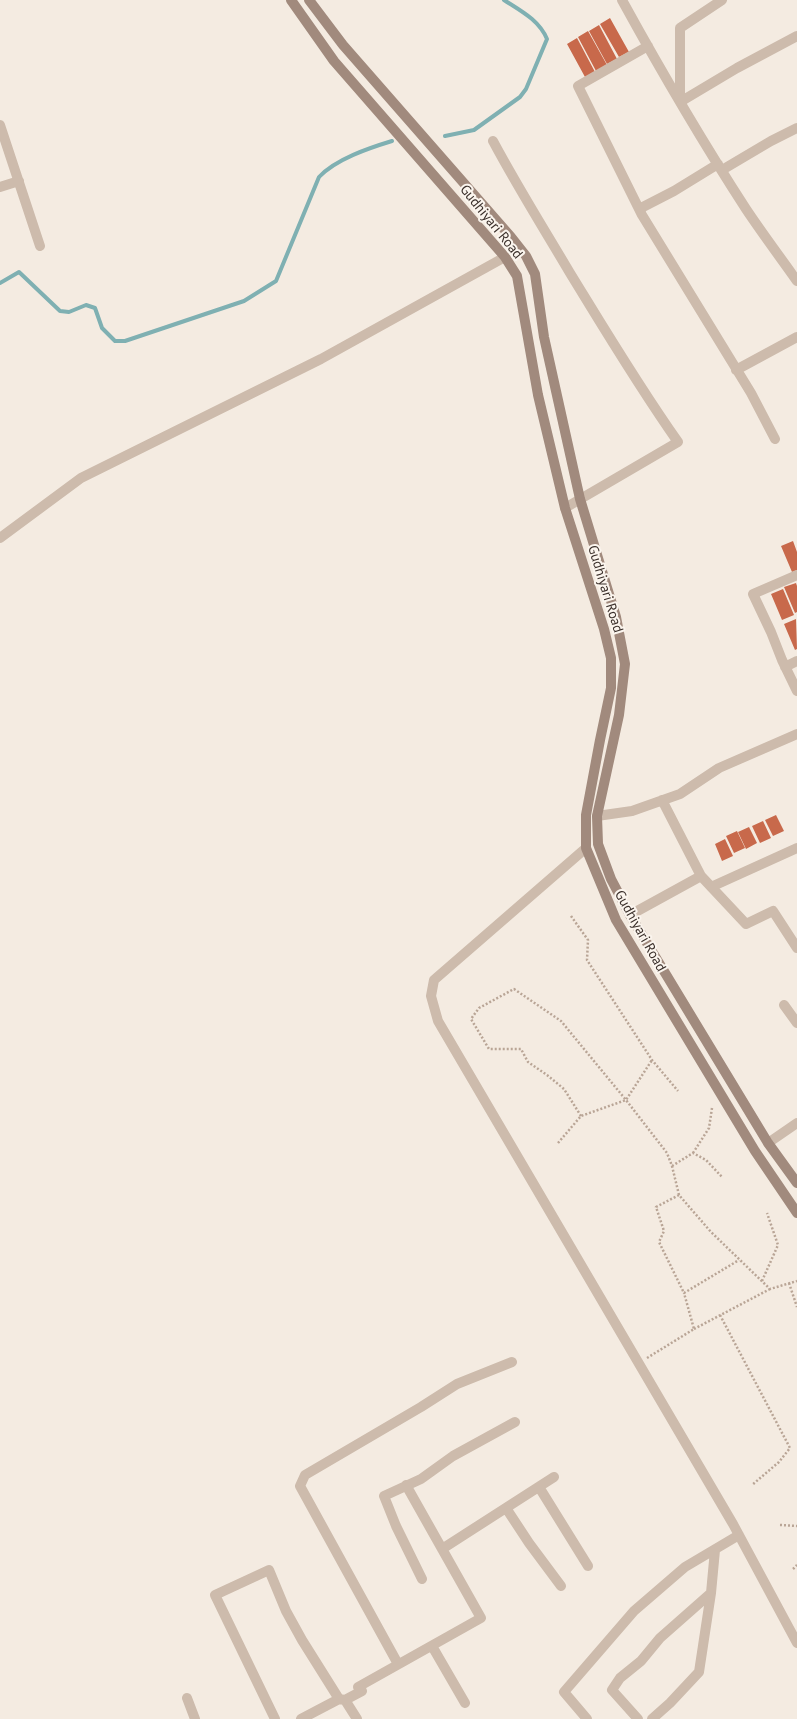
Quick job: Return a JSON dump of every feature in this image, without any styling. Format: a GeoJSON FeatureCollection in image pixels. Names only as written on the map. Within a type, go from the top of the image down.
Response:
{"type":"FeatureCollection","features":[{"type":"Feature","properties":{"kind":"street","name":"Gudhiyari Road"},"geometry":{"type":"LineString","coordinates":[[291,0],[334,61],[505,257],[516,276],[538,395],[565,508],[604,629],[611,658],[611,688],[586,815],[586,848],[599,884],[616,920],[755,1151],[797,1213]]}},
{"type":"Feature","properties":{"kind":"street","name":"Gudhiyari Road"},"geometry":{"type":"LineString","coordinates":[[309,0],[343,45],[526,256],[535,274],[544,337],[580,499],[616,617],[625,664],[619,715],[597,816],[598,844],[611,879],[630,915],[768,1143],[797,1183]]}},
{"type":"Feature","properties":{"kind":"street"},"geometry":{"type":"LineString","coordinates":[[622,0],[680,102],[720,167],[747,210],[797,281]]}},
{"type":"Feature","properties":{"kind":"street"},"geometry":{"type":"LineString","coordinates":[[680,102],[680,28],[721,0]]}},
{"type":"Feature","properties":{"kind":"street"},"geometry":{"type":"LineString","coordinates":[[680,102],[737,68],[797,36]]}},
{"type":"Feature","properties":{"kind":"street"},"geometry":{"type":"LineString","coordinates":[[648,46],[578,86],[639,209],[751,393],[775,439]]}},
{"type":"Feature","properties":{"kind":"street"},"geometry":{"type":"LineString","coordinates":[[0,125],[40,246]]}},
{"type":"Feature","properties":{"kind":"street"},"geometry":{"type":"LineString","coordinates":[[639,209],[797,128]]}},
{"type":"Feature","properties":{"kind":"street"},"geometry":{"type":"LineString","coordinates":[[493,142],[530,209],[607,335],[649,401],[678,442],[565,508]]}},
{"type":"Feature","properties":{"kind":"street"},"geometry":{"type":"LineString","coordinates":[[0,187],[19,181]]}},
{"type":"Feature","properties":{"kind":"street"},"geometry":{"type":"LineString","coordinates":[[0,538],[81,478],[320,359],[505,257]]}},
{"type":"Feature","properties":{"kind":"street"},"geometry":{"type":"LineString","coordinates":[[736,370],[797,337]]}},
{"type":"Feature","properties":{"kind":"street"},"geometry":{"type":"LineString","coordinates":[[797,575],[753,594],[797,691]]}},
{"type":"Feature","properties":{"kind":"street"},"geometry":{"type":"LineString","coordinates":[[785,667],[797,661]]}},
{"type":"Feature","properties":{"kind":"street"},"geometry":{"type":"LineString","coordinates":[[597,816],[632,811],[680,794],[720,768],[797,734]]}},
{"type":"Feature","properties":{"kind":"street"},"geometry":{"type":"LineString","coordinates":[[662,800],[701,876],[711,887],[746,924],[773,911],[797,948]]}},
{"type":"Feature","properties":{"kind":"street"},"geometry":{"type":"LineString","coordinates":[[586,848],[434,980],[431,996],[438,1021],[739,1535],[797,1643]]}},
{"type":"Feature","properties":{"kind":"street"},"geometry":{"type":"LineString","coordinates":[[711,887],[797,848]]}},
{"type":"Feature","properties":{"kind":"street"},"geometry":{"type":"LineString","coordinates":[[630,915],[701,876]]}},
{"type":"Feature","properties":{"kind":"street"},"geometry":{"type":"LineString","coordinates":[[784,1005],[797,1023]]}},
{"type":"Feature","properties":{"kind":"street"},"geometry":{"type":"LineString","coordinates":[[768,1143],[797,1123]]}},
{"type":"Feature","properties":{"kind":"street"},"geometry":{"type":"LineString","coordinates":[[398,1664],[300,1486],[305,1475],[421,1407],[457,1384],[512,1362]]}},
{"type":"Feature","properties":{"kind":"street"},"geometry":{"type":"LineString","coordinates":[[422,1579],[396,1526],[384,1496],[421,1479],[453,1456],[514,1422]]}},
{"type":"Feature","properties":{"kind":"street"},"geometry":{"type":"LineString","coordinates":[[442,1549],[554,1477]]}},
{"type":"Feature","properties":{"kind":"street"},"geometry":{"type":"LineString","coordinates":[[301,1719],[362,1691],[358,1687],[481,1618],[406,1485]]}},
{"type":"Feature","properties":{"kind":"street"},"geometry":{"type":"LineString","coordinates":[[540,1487],[588,1566]]}},
{"type":"Feature","properties":{"kind":"street"},"geometry":{"type":"LineString","coordinates":[[506,1508],[528,1543],[561,1586]]}},
{"type":"Feature","properties":{"kind":"street"},"geometry":{"type":"LineString","coordinates":[[587,1719],[564,1692],[634,1611],[685,1567],[739,1535]]}},
{"type":"Feature","properties":{"kind":"street"},"geometry":{"type":"LineString","coordinates":[[652,1719],[699,1672],[711,1593],[715,1550]]}},
{"type":"Feature","properties":{"kind":"street"},"geometry":{"type":"LineString","coordinates":[[275,1719],[215,1595],[269,1570],[286,1611],[299,1635],[357,1719]]}},
{"type":"Feature","properties":{"kind":"street"},"geometry":{"type":"LineString","coordinates":[[638,1719],[612,1690],[620,1678],[641,1661],[660,1638],[711,1593]]}},
{"type":"Feature","properties":{"kind":"street"},"geometry":{"type":"LineString","coordinates":[[432,1646],[465,1703]]}},
{"type":"Feature","properties":{"kind":"street"},"geometry":{"type":"LineString","coordinates":[[187,1698],[195,1719]]}},
{"type":"Feature","properties":{"kind":"path"},"geometry":{"type":"LineString","coordinates":[[571,916],[588,940],[587,960],[652,1060],[678,1091]]}},
{"type":"Feature","properties":{"kind":"path"},"geometry":{"type":"LineString","coordinates":[[581,1116],[564,1089],[528,1062],[521,1049],[489,1049],[471,1019],[480,1008],[514,989],[561,1022],[626,1100],[667,1153],[672,1166],[679,1195],[711,1232],[770,1289]]}},
{"type":"Feature","properties":{"kind":"path"},"geometry":{"type":"LineString","coordinates":[[558,1143],[581,1116],[626,1100],[652,1060]]}},
{"type":"Feature","properties":{"kind":"path"},"geometry":{"type":"LineString","coordinates":[[672,1166],[693,1153],[709,1128],[712,1108]]}},
{"type":"Feature","properties":{"kind":"path"},"geometry":{"type":"LineString","coordinates":[[693,1153],[706,1160],[722,1177]]}},
{"type":"Feature","properties":{"kind":"path"},"geometry":{"type":"LineString","coordinates":[[679,1195],[656,1207],[664,1231],[659,1242],[684,1293],[694,1329]]}},
{"type":"Feature","properties":{"kind":"path"},"geometry":{"type":"LineString","coordinates":[[762,1281],[778,1245],[767,1213]]}},
{"type":"Feature","properties":{"kind":"path"},"geometry":{"type":"LineString","coordinates":[[684,1293],[739,1260]]}},
{"type":"Feature","properties":{"kind":"path"},"geometry":{"type":"LineString","coordinates":[[638,1363],[694,1329],[770,1289],[797,1281]]}},
{"type":"Feature","properties":{"kind":"path"},"geometry":{"type":"LineString","coordinates":[[789,1283],[797,1307]]}},
{"type":"Feature","properties":{"kind":"path"},"geometry":{"type":"LineString","coordinates":[[720,1315],[790,1448],[779,1462],[752,1485]]}},
{"type":"Feature","properties":{"kind":"path"},"geometry":{"type":"LineString","coordinates":[[780,1525],[797,1526]]}},
{"type":"Feature","properties":{"kind":"path"},"geometry":{"type":"LineString","coordinates":[[793,1569],[797,1565]]}},
{"type":"Feature","properties":{"kind":"building"},"geometry":{"type":"Polygon","coordinates":[[[610,18],[629,52],[619,57],[600,24],[610,18]]]}},
{"type":"Feature","properties":{"kind":"building"},"geometry":{"type":"Polygon","coordinates":[[[599,25],[617,59],[607,64],[589,31],[599,25]]]}},
{"type":"Feature","properties":{"kind":"building"},"geometry":{"type":"Polygon","coordinates":[[[588,31],[607,65],[596,71],[578,37],[588,31]]]}},
{"type":"Feature","properties":{"kind":"building"},"geometry":{"type":"Polygon","coordinates":[[[577,38],[595,72],[585,77],[567,44],[577,38]]]}},
{"type":"Feature","properties":{"kind":"building"},"geometry":{"type":"Polygon","coordinates":[[[793,541],[797,552],[797,570],[792,572],[781,546],[793,541]]]}},
{"type":"Feature","properties":{"kind":"building"},"geometry":{"type":"Polygon","coordinates":[[[796,583],[797,612],[795,613],[784,587],[796,583]]]}},
{"type":"Feature","properties":{"kind":"building"},"geometry":{"type":"Polygon","coordinates":[[[783,589],[794,615],[782,620],[771,594],[783,589]]]}},
{"type":"Feature","properties":{"kind":"building"},"geometry":{"type":"Polygon","coordinates":[[[796,619],[797,649],[795,650],[784,624],[796,619]]]}},
{"type":"Feature","properties":{"kind":"building"},"geometry":{"type":"Polygon","coordinates":[[[776,815],[784,831],[773,836],[765,820],[776,815]]]}},
{"type":"Feature","properties":{"kind":"building"},"geometry":{"type":"Polygon","coordinates":[[[763,821],[771,838],[760,843],[752,826],[763,821]]]}},
{"type":"Feature","properties":{"kind":"building"},"geometry":{"type":"Polygon","coordinates":[[[749,827],[757,843],[746,849],[738,832],[749,827]]]}},
{"type":"Feature","properties":{"kind":"building"},"geometry":{"type":"Polygon","coordinates":[[[737,831],[745,848],[734,853],[726,836],[737,831]]]}},
{"type":"Feature","properties":{"kind":"building"},"geometry":{"type":"Polygon","coordinates":[[[725,839],[733,856],[722,861],[715,844],[725,839]]]}},
{"type":"Feature","properties":{"kind":"waterway"},"geometry":{"type":"LineString","coordinates":[[445,136],[474,130],[520,97],[526,89],[547,39],[544,32],[534,21],[504,0]]}},
{"type":"Feature","properties":{"kind":"waterway"},"geometry":{"type":"LineString","coordinates":[[0,283],[19,272],[60,311],[69,312],[86,305],[95,308],[102,328],[115,341],[125,341],[244,301],[276,281],[319,177],[334,165],[344,160],[363,151],[392,141]]}}]}
